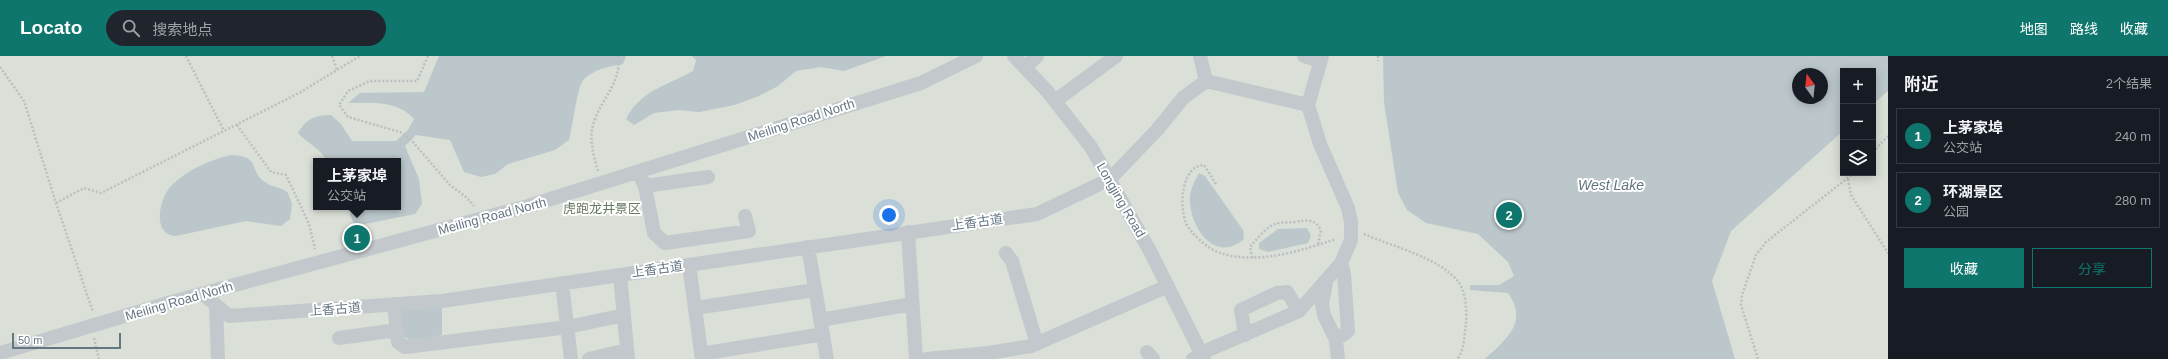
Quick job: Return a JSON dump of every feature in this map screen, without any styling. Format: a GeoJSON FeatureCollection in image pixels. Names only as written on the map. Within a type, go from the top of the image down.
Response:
{"type":"FeatureCollection","features":[{"type":"Feature","properties":{"kind":"street","name":"Meiling Road North"},"geometry":{"type":"LineString","coordinates":[[0,353],[203,294],[484,218],[602,183],[921,83],[976,56]]}},
{"type":"Feature","properties":{"kind":"street","name":"Longjing Road"},"geometry":{"type":"LineString","coordinates":[[1014,56],[1054,101],[1091,148],[1110,179],[1168,286],[1199,357]]}},
{"type":"Feature","properties":{"kind":"street"},"geometry":{"type":"LineString","coordinates":[[1025,68],[1037,56]]}},
{"type":"Feature","properties":{"kind":"street"},"geometry":{"type":"LineString","coordinates":[[1054,101],[1116,56]]}},
{"type":"Feature","properties":{"kind":"street"},"geometry":{"type":"LineString","coordinates":[[1200,56],[1206,81]]}},
{"type":"Feature","properties":{"kind":"street"},"geometry":{"type":"LineString","coordinates":[[1199,357],[1299,311],[1326,283],[1341,263],[1351,235],[1348,208],[1320,144],[1308,105],[1321,58],[1304,56]]}},
{"type":"Feature","properties":{"kind":"street"},"geometry":{"type":"LineString","coordinates":[[1110,179],[1157,130],[1183,98],[1206,81],[1308,105]]}},
{"type":"Feature","properties":{"kind":"street"},"geometry":{"type":"LineString","coordinates":[[638,172],[645,186],[654,233],[665,244],[749,231],[745,216]]}},
{"type":"Feature","properties":{"kind":"street"},"geometry":{"type":"LineString","coordinates":[[645,186],[708,177]]}},
{"type":"Feature","properties":{"kind":"street","name":"上香古道"},"geometry":{"type":"LineString","coordinates":[[203,294],[229,316],[442,301],[1037,214],[1110,179]]}},
{"type":"Feature","properties":{"kind":"street"},"geometry":{"type":"LineString","coordinates":[[908,232],[916,359]]}},
{"type":"Feature","properties":{"kind":"street"},"geometry":{"type":"LineString","coordinates":[[808,247],[827,359]]}},
{"type":"Feature","properties":{"kind":"street"},"geometry":{"type":"LineString","coordinates":[[1006,253],[1012,261],[1037,344]]}},
{"type":"Feature","properties":{"kind":"street"},"geometry":{"type":"LineString","coordinates":[[1336,340],[1348,331],[1344,274],[1341,263]]}},
{"type":"Feature","properties":{"kind":"street"},"geometry":{"type":"LineString","coordinates":[[689,265],[702,356],[912,304]]}},
{"type":"Feature","properties":{"kind":"street"},"geometry":{"type":"LineString","coordinates":[[589,359],[628,355],[620,275]]}},
{"type":"Feature","properties":{"kind":"street"},"geometry":{"type":"LineString","coordinates":[[562,283],[571,359]]}},
{"type":"Feature","properties":{"kind":"street"},"geometry":{"type":"LineString","coordinates":[[1326,283],[1322,304],[1324,315],[1336,340],[1338,359]]}},
{"type":"Feature","properties":{"kind":"street"},"geometry":{"type":"LineString","coordinates":[[927,359],[990,353],[1037,344],[1168,286]]}},
{"type":"Feature","properties":{"kind":"street"},"geometry":{"type":"LineString","coordinates":[[695,308],[815,290]]}},
{"type":"Feature","properties":{"kind":"street"},"geometry":{"type":"LineString","coordinates":[[1245,335],[1241,310],[1277,293],[1287,292],[1299,311]]}},
{"type":"Feature","properties":{"kind":"street"},"geometry":{"type":"LineString","coordinates":[[394,304],[398,342],[405,347],[568,327],[624,314]]}},
{"type":"Feature","properties":{"kind":"street"},"geometry":{"type":"LineString","coordinates":[[216,305],[218,359]]}},
{"type":"Feature","properties":{"kind":"street"},"geometry":{"type":"LineString","coordinates":[[339,338],[397,330]]}},
{"type":"Feature","properties":{"kind":"path"},"geometry":{"type":"LineString","coordinates":[[186,56],[224,131]]}},
{"type":"Feature","properties":{"kind":"path"},"geometry":{"type":"LineString","coordinates":[[332,56],[337,70]]}},
{"type":"Feature","properties":{"kind":"path"},"geometry":{"type":"LineString","coordinates":[[56,203],[84,188],[101,193],[299,94],[360,56]]}},
{"type":"Feature","properties":{"kind":"path"},"geometry":{"type":"LineString","coordinates":[[428,56],[417,81],[370,81],[348,91],[339,105],[348,117],[400,132],[412,141],[450,185],[466,197],[484,218]]}},
{"type":"Feature","properties":{"kind":"path"},"geometry":{"type":"LineString","coordinates":[[602,183],[591,147],[594,120],[615,83],[620,67],[618,56]]}},
{"type":"Feature","properties":{"kind":"path"},"geometry":{"type":"LineString","coordinates":[[1378,56],[1378,61]]}},
{"type":"Feature","properties":{"kind":"path"},"geometry":{"type":"LineString","coordinates":[[0,67],[24,101],[94,325],[99,359]]}},
{"type":"Feature","properties":{"kind":"path"},"geometry":{"type":"LineString","coordinates":[[237,125],[271,172],[286,175],[309,224],[318,263]]}},
{"type":"Feature","properties":{"kind":"path"},"geometry":{"type":"LineString","coordinates":[[1876,149],[1888,136]]}},
{"type":"Feature","properties":{"kind":"path"},"geometry":{"type":"LineString","coordinates":[[1216,184],[1204,165],[1197,165],[1191,170],[1181,198],[1186,224],[1207,246],[1219,253],[1252,258],[1293,252],[1337,238],[1346,238],[1351,235],[1435,263],[1457,280],[1464,294],[1466,318],[1463,344],[1457,359]]}},
{"type":"Feature","properties":{"kind":"path"},"geometry":{"type":"LineString","coordinates":[[1758,359],[1741,305],[1742,295],[1756,255],[1766,242],[1851,176]]}},
{"type":"Feature","properties":{"kind":"path"},"geometry":{"type":"LineString","coordinates":[[1848,179],[1851,195],[1888,253]]}},
{"type":"Feature","properties":{"kind":"path"},"geometry":{"type":"LineString","coordinates":[[1252,258],[1250,247],[1263,232],[1277,223],[1294,222],[1306,219],[1317,223],[1321,230],[1318,245]]}},
{"type":"Feature","properties":{"kind":"green space","name":"虎跑龙井景区"},"geometry":{"type":"Polygon","coordinates":[[[0,56],[1888,56],[1888,359],[0,359],[0,56]]]}},
{"type":"Feature","properties":{"kind":"water"},"geometry":{"type":"Polygon","coordinates":[[[439,56],[626,56],[623,64],[606,67],[590,74],[582,82],[578,93],[569,140],[555,150],[508,164],[495,174],[481,177],[464,172],[450,140],[416,135],[405,146],[419,179],[422,204],[415,214],[355,226],[350,214],[351,210],[401,210],[401,158],[325,158],[317,149],[298,133],[308,121],[316,117],[331,115],[341,124],[352,141],[396,141],[408,130],[414,119],[407,113],[400,108],[383,104],[348,103],[360,93],[424,92],[439,56]]]}},
{"type":"Feature","properties":{"kind":"water"},"geometry":{"type":"Polygon","coordinates":[[[692,56],[886,56],[844,71],[821,67],[796,71],[778,86],[759,96],[735,105],[699,112],[679,110],[654,113],[634,125],[626,119],[639,101],[647,95],[693,71],[696,60],[692,56]]]}},
{"type":"Feature","properties":{"kind":"water","name":"West Lake"},"geometry":{"type":"Polygon","coordinates":[[[1383,56],[1888,56],[1888,91],[1876,101],[1876,68],[1840,68],[1840,134],[1731,231],[1712,281],[1735,359],[1484,359],[1501,344],[1512,330],[1516,317],[1516,309],[1513,300],[1508,293],[1470,290],[1470,285],[1499,285],[1514,276],[1508,262],[1478,234],[1426,223],[1407,210],[1398,193],[1384,102],[1383,56]]]}},
{"type":"Feature","properties":{"kind":"water"},"geometry":{"type":"Polygon","coordinates":[[[231,155],[247,158],[251,161],[260,178],[268,184],[288,193],[292,204],[290,219],[281,226],[246,221],[176,236],[168,234],[163,229],[160,222],[160,214],[161,205],[168,189],[179,179],[193,170],[208,162],[231,155]]]}},
{"type":"Feature","properties":{"kind":"water"},"geometry":{"type":"Polygon","coordinates":[[[1199,173],[1205,176],[1243,230],[1244,239],[1233,246],[1223,247],[1213,244],[1205,238],[1193,219],[1190,196],[1193,184],[1199,173]]]}},
{"type":"Feature","properties":{"kind":"water"},"geometry":{"type":"Polygon","coordinates":[[[1307,228],[1311,236],[1308,243],[1268,252],[1259,249],[1259,243],[1278,229],[1307,228]]]}},
{"type":"Feature","properties":{"kind":"water"},"geometry":{"type":"Polygon","coordinates":[[[442,306],[442,335],[412,341],[403,336],[399,310],[442,306]]]}},
{"type":"Feature","properties":{"kind":"place","name":"环湖景区"},"geometry":{"type":"Point","coordinates":[1509,215]}},
{"type":"Feature","properties":{"kind":"place","name":"上茅家埠"},"geometry":{"type":"Point","coordinates":[357,238]}}]}
